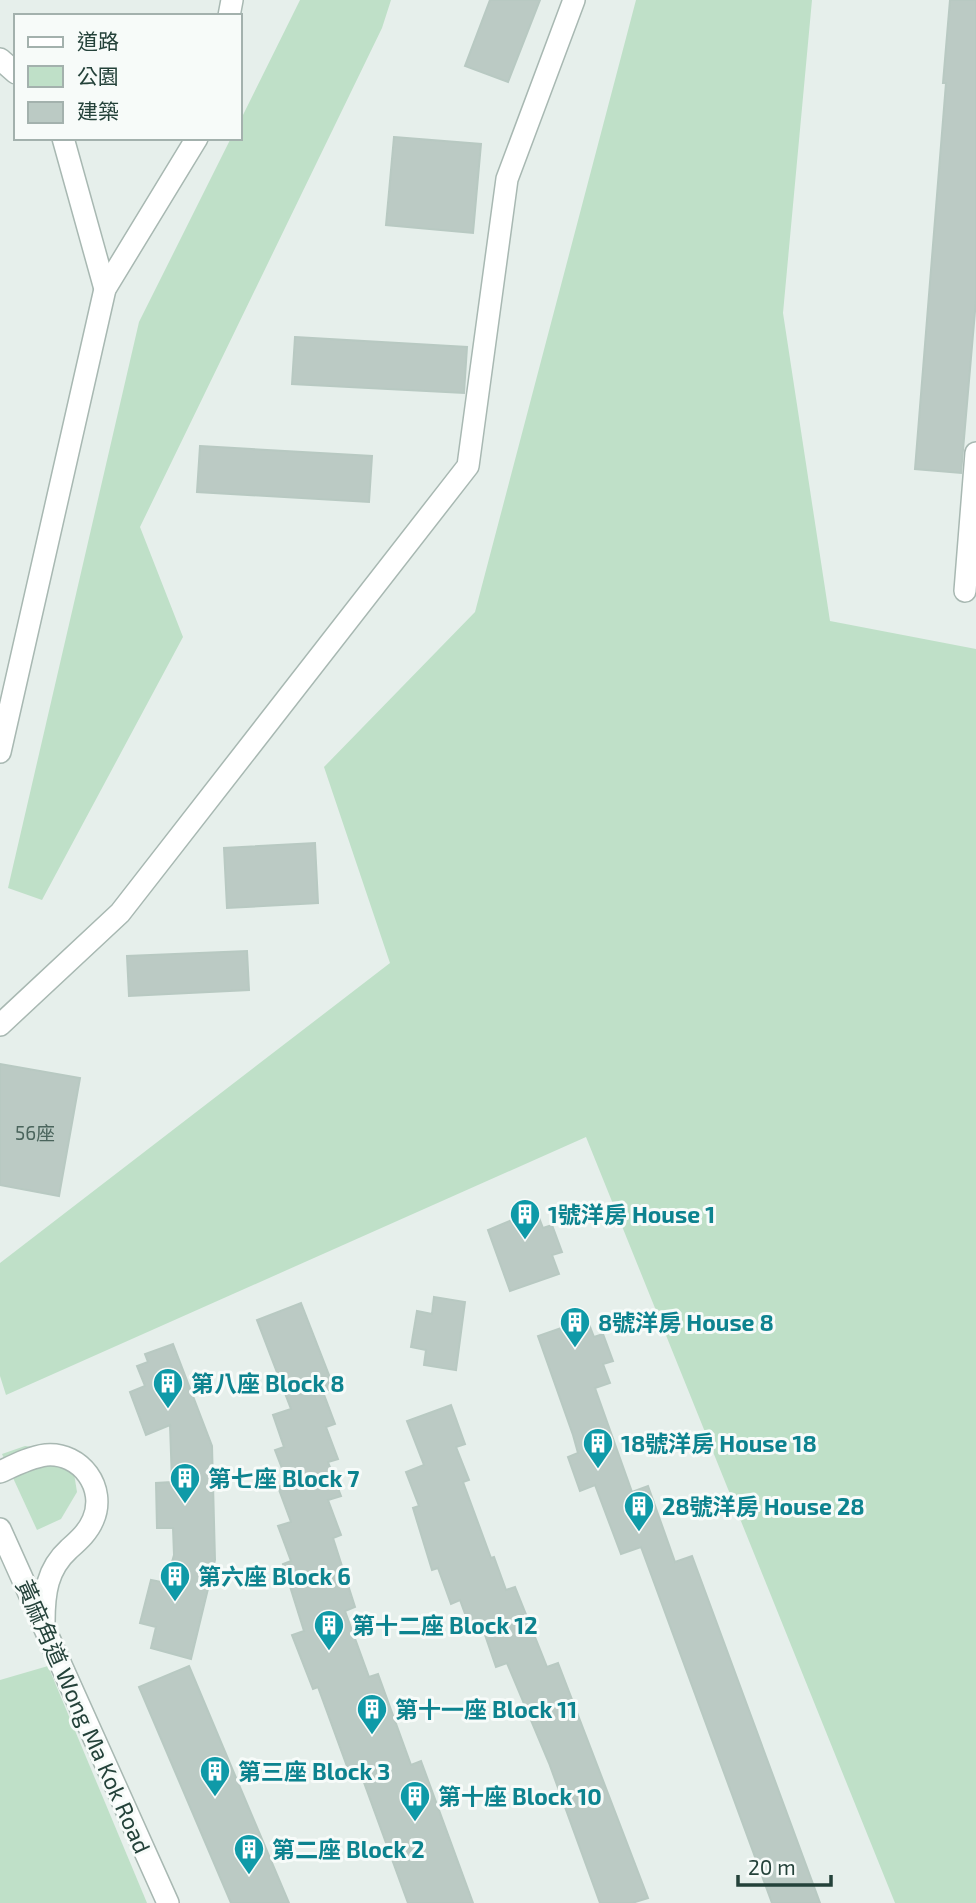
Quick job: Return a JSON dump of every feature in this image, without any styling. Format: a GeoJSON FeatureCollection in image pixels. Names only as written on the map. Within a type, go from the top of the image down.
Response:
{"type":"FeatureCollection","features":[{"type":"Feature","properties":{"kind":"street"},"geometry":{"type":"LineString","coordinates":[[0,1025],[120,913],[468,466],[507,179],[574,0]]}},
{"type":"Feature","properties":{"kind":"street"},"geometry":{"type":"LineString","coordinates":[[0,59],[14,71]]}},
{"type":"Feature","properties":{"kind":"street"},"geometry":{"type":"LineString","coordinates":[[64,140],[105,289]]}},
{"type":"Feature","properties":{"kind":"street"},"geometry":{"type":"LineString","coordinates":[[0,752],[105,289],[196,140]]}},
{"type":"Feature","properties":{"kind":"street"},"geometry":{"type":"LineString","coordinates":[[965,591],[976,453]]}},
{"type":"Feature","properties":{"kind":"street"},"geometry":{"type":"LineString","coordinates":[[0,1472],[46,1455],[68,1458],[79,1464],[95,1484],[98,1497],[93,1521],[56,1563],[48,1578],[44,1628]]}},
{"type":"Feature","properties":{"kind":"street","name":"黃麻角道 Wong Ma Kok Road"},"geometry":{"type":"LineString","coordinates":[[0,1529],[168,1903]]}},
{"type":"Feature","properties":{"kind":"green space"},"geometry":{"type":"Polygon","coordinates":[[[300,0],[391,0],[382,28],[140,527],[183,637],[42,900],[8,888],[139,322],[230,140],[242,140],[242,117],[300,0]]]}},
{"type":"Feature","properties":{"kind":"green space"},"geometry":{"type":"Polygon","coordinates":[[[636,0],[812,0],[783,313],[830,621],[976,649],[976,1903],[895,1903],[586,1137],[6,1395],[0,1376],[0,1263],[390,963],[324,767],[475,612],[636,0]]]}},
{"type":"Feature","properties":{"kind":"green space"},"geometry":{"type":"Polygon","coordinates":[[[25,1446],[58,1450],[72,1461],[77,1492],[61,1519],[37,1530],[2,1454],[25,1446]]]}},
{"type":"Feature","properties":{"kind":"green space"},"geometry":{"type":"Polygon","coordinates":[[[48,1666],[147,1903],[0,1903],[0,1680],[48,1666]]]}},
{"type":"Feature","properties":{"kind":"building"},"geometry":{"type":"Polygon","coordinates":[[[490,0],[540,0],[508,82],[465,66],[490,0]]]}},
{"type":"Feature","properties":{"kind":"building"},"geometry":{"type":"Polygon","coordinates":[[[950,0],[976,0],[976,300],[961,473],[915,469],[946,83],[943,83],[950,0]]]}},
{"type":"Feature","properties":{"kind":"building"},"geometry":{"type":"Polygon","coordinates":[[[394,137],[481,144],[473,233],[386,225],[394,137]]]}},
{"type":"Feature","properties":{"kind":"building"},"geometry":{"type":"Polygon","coordinates":[[[295,337],[467,347],[464,393],[292,384],[295,337]]]}},
{"type":"Feature","properties":{"kind":"building"},"geometry":{"type":"Polygon","coordinates":[[[200,446],[372,456],[369,502],[197,492],[200,446]]]}},
{"type":"Feature","properties":{"kind":"building"},"geometry":{"type":"Polygon","coordinates":[[[315,843],[318,903],[227,908],[224,848],[315,843]]]}},
{"type":"Feature","properties":{"kind":"building"},"geometry":{"type":"Polygon","coordinates":[[[247,951],[249,990],[129,996],[127,956],[247,951]]]}},
{"type":"Feature","properties":{"kind":"building"},"geometry":{"type":"Polygon","coordinates":[[[0,1064],[80,1078],[59,1196],[0,1185],[0,1064]]]}},
{"type":"Feature","properties":{"kind":"building","name":"1號洋房 House 1"},"geometry":{"type":"Polygon","coordinates":[[[536,1210],[543,1228],[552,1225],[562,1252],[552,1255],[559,1274],[510,1291],[488,1230],[536,1210]]]}},
{"type":"Feature","properties":{"kind":"building"},"geometry":{"type":"Polygon","coordinates":[[[434,1297],[465,1302],[456,1370],[424,1365],[426,1350],[411,1347],[417,1311],[432,1314],[434,1297]]]}},
{"type":"Feature","properties":{"kind":"building"},"geometry":{"type":"Polygon","coordinates":[[[301,1303],[334,1388],[323,1392],[335,1424],[326,1427],[338,1459],[328,1462],[341,1496],[328,1500],[341,1535],[333,1538],[355,1607],[345,1611],[369,1677],[378,1674],[411,1765],[421,1761],[473,1903],[408,1903],[362,1777],[352,1780],[318,1687],[313,1689],[292,1635],[304,1631],[283,1564],[291,1561],[278,1526],[291,1522],[278,1487],[288,1484],[275,1450],[284,1447],[273,1415],[291,1409],[257,1320],[301,1303]]]}},
{"type":"Feature","properties":{"kind":"building"},"geometry":{"type":"Polygon","coordinates":[[[587,1319],[594,1337],[603,1334],[613,1361],[603,1364],[610,1383],[595,1388],[632,1492],[648,1486],[675,1562],[692,1556],[820,1903],[772,1903],[641,1547],[621,1554],[595,1485],[580,1491],[568,1457],[578,1453],[538,1336],[587,1319]]]}},
{"type":"Feature","properties":{"kind":"building"},"geometry":{"type":"Polygon","coordinates":[[[173,1344],[212,1446],[215,1560],[191,1659],[151,1648],[156,1627],[140,1623],[151,1580],[166,1583],[174,1555],[173,1528],[157,1528],[156,1483],[172,1482],[170,1425],[146,1435],[130,1392],[145,1386],[137,1366],[148,1362],[145,1354],[173,1344]]]}},
{"type":"Feature","properties":{"kind":"building"},"geometry":{"type":"Polygon","coordinates":[[[451,1405],[465,1444],[456,1447],[469,1480],[463,1482],[491,1558],[494,1557],[506,1590],[515,1587],[547,1667],[558,1663],[648,1898],[632,1903],[600,1903],[549,1763],[507,1663],[496,1667],[483,1629],[472,1633],[460,1600],[451,1604],[438,1568],[432,1570],[413,1508],[419,1506],[406,1472],[424,1465],[407,1421],[451,1405]]]}},
{"type":"Feature","properties":{"kind":"building"},"geometry":{"type":"Polygon","coordinates":[[[189,1666],[289,1903],[231,1903],[139,1687],[189,1666]]]}},
{"type":"Feature","properties":{"kind":"place","name":"1號洋房 House 1"},"geometry":{"type":"Point","coordinates":[525,1241]}},
{"type":"Feature","properties":{"kind":"place","name":"8號洋房 House 8"},"geometry":{"type":"Point","coordinates":[575,1349]}},
{"type":"Feature","properties":{"kind":"place","name":"第八座 Block 8"},"geometry":{"type":"Point","coordinates":[168,1410]}},
{"type":"Feature","properties":{"kind":"place","name":"18號洋房 House 18"},"geometry":{"type":"Point","coordinates":[598,1470]}},
{"type":"Feature","properties":{"kind":"place","name":"第七座 Block 7"},"geometry":{"type":"Point","coordinates":[185,1505]}},
{"type":"Feature","properties":{"kind":"place","name":"28號洋房 House 28"},"geometry":{"type":"Point","coordinates":[639,1533]}},
{"type":"Feature","properties":{"kind":"place","name":"第六座 Block 6"},"geometry":{"type":"Point","coordinates":[175,1603]}},
{"type":"Feature","properties":{"kind":"place","name":"第十二座 Block 12"},"geometry":{"type":"Point","coordinates":[329,1652]}},
{"type":"Feature","properties":{"kind":"place","name":"第十一座 Block 11"},"geometry":{"type":"Point","coordinates":[372,1736]}},
{"type":"Feature","properties":{"kind":"place","name":"第三座 Block 3"},"geometry":{"type":"Point","coordinates":[215,1798]}},
{"type":"Feature","properties":{"kind":"place","name":"第十座 Block 10"},"geometry":{"type":"Point","coordinates":[415,1823]}},
{"type":"Feature","properties":{"kind":"place","name":"第二座 Block 2"},"geometry":{"type":"Point","coordinates":[249,1876]}}]}
